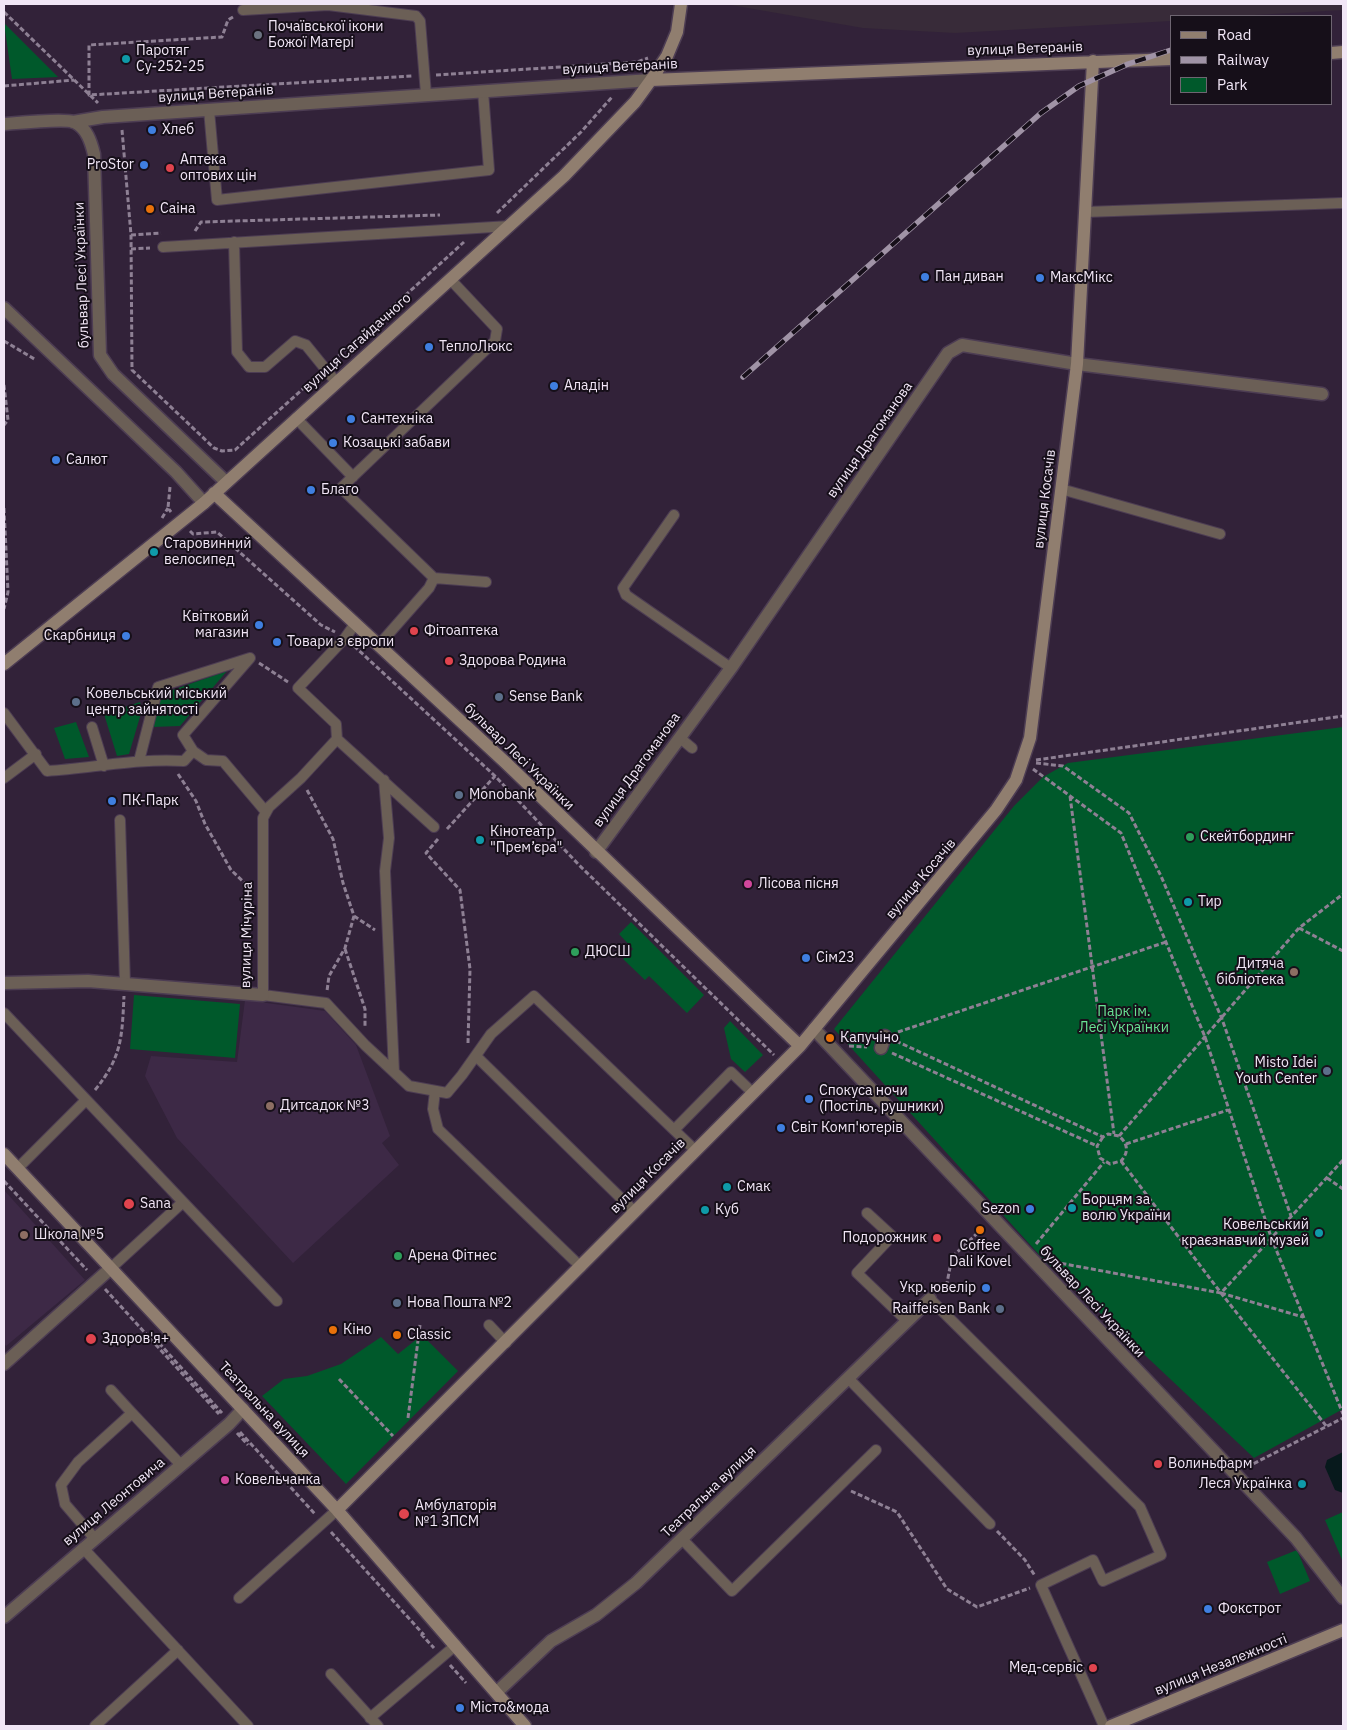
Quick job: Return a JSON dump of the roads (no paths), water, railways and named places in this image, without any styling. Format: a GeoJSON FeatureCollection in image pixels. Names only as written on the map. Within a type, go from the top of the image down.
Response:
{"type":"FeatureCollection","features":[{"type":"Feature","properties":{"kind":"street","name":"вулиця Сагайдачного"},"geometry":{"type":"LineString","coordinates":[[4,664],[185,527],[214,493],[450,278],[510,226],[604,136],[635,102],[666,56],[677,32],[681,4]]}},
{"type":"Feature","properties":{"kind":"street","name":"вулиця Ветеранів"},"geometry":{"type":"LineString","coordinates":[[73,122],[112,117],[426,94],[651,80],[1170,58]]}},
{"type":"Feature","properties":{"kind":"street","name":"вулиця Косачів"},"geometry":{"type":"LineString","coordinates":[[337,1510],[506,1343],[634,1211],[800,1046],[996,810],[1016,780],[1030,738],[1077,364],[1094,61]]}},
{"type":"Feature","properties":{"kind":"street"},"geometry":{"type":"LineString","coordinates":[[4,124],[73,122]]}},
{"type":"Feature","properties":{"kind":"street","name":"бульвар Лесі Українки"},"geometry":{"type":"LineString","coordinates":[[73,122],[85,130],[91,141],[94,154],[100,355],[113,374],[226,482]]}},
{"type":"Feature","properties":{"kind":"street","name":"бульвар Лесі Українки"},"geometry":{"type":"LineString","coordinates":[[4,308],[176,472],[204,503]]}},
{"type":"Feature","properties":{"kind":"street","name":"вулиця Драгоманова"},"geometry":{"type":"LineString","coordinates":[[596,852],[732,668],[948,353],[962,346],[1077,364],[1322,394]]}},
{"type":"Feature","properties":{"kind":"street","name":"бульвар Лесі Українки"},"geometry":{"type":"LineString","coordinates":[[214,493],[506,763],[596,852],[800,1046]]}},
{"type":"Feature","properties":{"kind":"street","name":"вулиця Мічуріна"},"geometry":{"type":"LineString","coordinates":[[4,982],[88,981],[263,995]]}},
{"type":"Feature","properties":{"kind":"street","name":"бульвар Лесі Українки"},"geometry":{"type":"LineString","coordinates":[[814,1029],[1233,1474],[1296,1538],[1343,1598]]}},
{"type":"Feature","properties":{"kind":"street","name":"Театральна вулиця"},"geometry":{"type":"LineString","coordinates":[[4,1154],[337,1510],[526,1726]]}},
{"type":"Feature","properties":{"kind":"street"},"geometry":{"type":"LineString","coordinates":[[4,1364],[111,1268]]}},
{"type":"Feature","properties":{"kind":"street","name":"Театральна вулиця"},"geometry":{"type":"LineString","coordinates":[[497,1692],[551,1641],[596,1615],[636,1583],[930,1299]]}},
{"type":"Feature","properties":{"kind":"street","name":"вулиця Леонтовича"},"geometry":{"type":"LineString","coordinates":[[4,1617],[181,1466],[230,1423],[243,1409]]}},
{"type":"Feature","properties":{"kind":"street","name":"вулиця Незалежності"},"geometry":{"type":"LineString","coordinates":[[1111,1726],[1343,1630]]}},
{"type":"Feature","properties":{"kind":"lane"},"geometry":{"type":"LineString","coordinates":[[243,10],[328,6],[416,16],[420,21],[426,94]]}},
{"type":"Feature","properties":{"kind":"lane"},"geometry":{"type":"LineString","coordinates":[[209,110],[217,200],[489,170],[483,91]]}},
{"type":"Feature","properties":{"kind":"lane"},"geometry":{"type":"LineString","coordinates":[[1085,212],[1343,203]]}},
{"type":"Feature","properties":{"kind":"lane"},"geometry":{"type":"LineString","coordinates":[[163,247],[510,226]]}},
{"type":"Feature","properties":{"kind":"lane"},"geometry":{"type":"LineString","coordinates":[[234,242],[237,352],[248,367],[265,367],[295,342],[306,345],[336,382]]}},
{"type":"Feature","properties":{"kind":"lane"},"geometry":{"type":"LineString","coordinates":[[450,278],[497,329],[495,341],[341,488],[434,578],[486,582]]}},
{"type":"Feature","properties":{"kind":"lane"},"geometry":{"type":"LineString","coordinates":[[296,418],[353,477]]}},
{"type":"Feature","properties":{"kind":"lane"},"geometry":{"type":"LineString","coordinates":[[1061,489],[1220,534]]}},
{"type":"Feature","properties":{"kind":"lane"},"geometry":{"type":"LineString","coordinates":[[674,515],[623,588],[626,595],[732,668]]}},
{"type":"Feature","properties":{"kind":"lane"},"geometry":{"type":"LineString","coordinates":[[378,646],[429,588],[434,578]]}},
{"type":"Feature","properties":{"kind":"lane"},"geometry":{"type":"LineString","coordinates":[[355,624],[345,638],[298,688],[336,724],[337,739],[434,827]]}},
{"type":"Feature","properties":{"kind":"lane"},"geometry":{"type":"LineString","coordinates":[[140,761],[158,687],[250,658],[183,735],[193,751],[206,760],[223,761],[266,812],[337,739]]}},
{"type":"Feature","properties":{"kind":"lane"},"geometry":{"type":"LineString","coordinates":[[4,713],[47,771],[140,761],[184,761],[193,751]]}},
{"type":"Feature","properties":{"kind":"lane"},"geometry":{"type":"LineString","coordinates":[[92,727],[104,766]]}},
{"type":"Feature","properties":{"kind":"lane"},"geometry":{"type":"LineString","coordinates":[[680,738],[692,748]]}},
{"type":"Feature","properties":{"kind":"lane"},"geometry":{"type":"LineString","coordinates":[[4,778],[36,754]]}},
{"type":"Feature","properties":{"kind":"lane"},"geometry":{"type":"LineString","coordinates":[[384,780],[388,838],[386,871],[394,1072]]}},
{"type":"Feature","properties":{"kind":"lane","name":"вулиця Мічуріна"},"geometry":{"type":"LineString","coordinates":[[263,995],[263,818],[266,812]]}},
{"type":"Feature","properties":{"kind":"lane"},"geometry":{"type":"LineString","coordinates":[[120,820],[125,984]]}},
{"type":"Feature","properties":{"kind":"lane"},"geometry":{"type":"LineString","coordinates":[[263,995],[326,1002],[365,1045],[409,1086],[447,1093],[491,1034],[534,996],[695,1150]]}},
{"type":"Feature","properties":{"kind":"lane"},"geometry":{"type":"LineString","coordinates":[[4,1013],[277,1301]]}},
{"type":"Feature","properties":{"kind":"lane"},"geometry":{"type":"LineString","coordinates":[[476,1056],[634,1211]]}},
{"type":"Feature","properties":{"kind":"lane"},"geometry":{"type":"LineString","coordinates":[[674,1130],[731,1072],[753,1093]]}},
{"type":"Feature","properties":{"kind":"lane"},"geometry":{"type":"LineString","coordinates":[[434,1091],[432,1109],[438,1129],[581,1267]]}},
{"type":"Feature","properties":{"kind":"lane"},"geometry":{"type":"LineString","coordinates":[[18,1168],[86,1100]]}},
{"type":"Feature","properties":{"kind":"lane"},"geometry":{"type":"LineString","coordinates":[[111,1268],[183,1202]]}},
{"type":"Feature","properties":{"kind":"lane"},"geometry":{"type":"LineString","coordinates":[[867,1213],[892,1236],[856,1273],[908,1321]]}},
{"type":"Feature","properties":{"kind":"lane"},"geometry":{"type":"LineString","coordinates":[[930,1299],[1140,1507],[1161,1555],[1103,1581],[1093,1560],[1041,1585],[1104,1726]]}},
{"type":"Feature","properties":{"kind":"lane"},"geometry":{"type":"LineString","coordinates":[[489,1325],[506,1343]]}},
{"type":"Feature","properties":{"kind":"lane"},"geometry":{"type":"LineString","coordinates":[[848,1378],[990,1524]]}},
{"type":"Feature","properties":{"kind":"lane"},"geometry":{"type":"LineString","coordinates":[[111,1390],[181,1466]]}},
{"type":"Feature","properties":{"kind":"lane"},"geometry":{"type":"LineString","coordinates":[[95,1539],[64,1504],[61,1485],[78,1462],[132,1413]]}},
{"type":"Feature","properties":{"kind":"lane"},"geometry":{"type":"LineString","coordinates":[[682,1539],[732,1591],[876,1450]]}},
{"type":"Feature","properties":{"kind":"lane"},"geometry":{"type":"LineString","coordinates":[[239,1598],[324,1524],[337,1510]]}},
{"type":"Feature","properties":{"kind":"lane"},"geometry":{"type":"LineString","coordinates":[[83,1548],[248,1726]]}},
{"type":"Feature","properties":{"kind":"lane"},"geometry":{"type":"LineString","coordinates":[[370,1718],[456,1645]]}},
{"type":"Feature","properties":{"kind":"lane"},"geometry":{"type":"LineString","coordinates":[[95,1726],[178,1650]]}},
{"type":"Feature","properties":{"kind":"lane"},"geometry":{"type":"LineString","coordinates":[[331,1674],[378,1726]]}},
{"type":"Feature","properties":{"kind":"railway"},"geometry":{"type":"LineString","coordinates":[[743,377],[1041,113],[1079,86],[1128,64],[1170,50]]}},
{"type":"Feature","properties":{"kind":"place","name":"Почаївської ікони Божої Матері"},"geometry":{"type":"Point","coordinates":[258,35]}},
{"type":"Feature","properties":{"kind":"place","name":"Паротяг Су-252-25"},"geometry":{"type":"Point","coordinates":[126,59]}},
{"type":"Feature","properties":{"kind":"place","name":"Хлеб"},"geometry":{"type":"Point","coordinates":[152,130]}},
{"type":"Feature","properties":{"kind":"place","name":"ProStor"},"geometry":{"type":"Point","coordinates":[144,165]}},
{"type":"Feature","properties":{"kind":"place","name":"Аптека оптових цін"},"geometry":{"type":"Point","coordinates":[170,168]}},
{"type":"Feature","properties":{"kind":"place","name":"Саіна"},"geometry":{"type":"Point","coordinates":[150,209]}},
{"type":"Feature","properties":{"kind":"place","name":"Пан диван"},"geometry":{"type":"Point","coordinates":[925,277]}},
{"type":"Feature","properties":{"kind":"place","name":"МаксМікс"},"geometry":{"type":"Point","coordinates":[1040,278]}},
{"type":"Feature","properties":{"kind":"place","name":"ТеплоЛюкс"},"geometry":{"type":"Point","coordinates":[429,347]}},
{"type":"Feature","properties":{"kind":"place","name":"Аладін"},"geometry":{"type":"Point","coordinates":[554,386]}},
{"type":"Feature","properties":{"kind":"place","name":"Сантехніка"},"geometry":{"type":"Point","coordinates":[351,419]}},
{"type":"Feature","properties":{"kind":"place","name":"Козацькі забави"},"geometry":{"type":"Point","coordinates":[333,443]}},
{"type":"Feature","properties":{"kind":"place","name":"Салют"},"geometry":{"type":"Point","coordinates":[56,460]}},
{"type":"Feature","properties":{"kind":"place","name":"Благо"},"geometry":{"type":"Point","coordinates":[311,490]}},
{"type":"Feature","properties":{"kind":"place","name":"Старовинний велосипед"},"geometry":{"type":"Point","coordinates":[154,552]}},
{"type":"Feature","properties":{"kind":"place","name":"Квітковий магазин"},"geometry":{"type":"Point","coordinates":[259,625]}},
{"type":"Feature","properties":{"kind":"place","name":"Фітоаптека"},"geometry":{"type":"Point","coordinates":[414,631]}},
{"type":"Feature","properties":{"kind":"place","name":"Скарбниця"},"geometry":{"type":"Point","coordinates":[126,636]}},
{"type":"Feature","properties":{"kind":"place","name":"Товари з європи"},"geometry":{"type":"Point","coordinates":[277,642]}},
{"type":"Feature","properties":{"kind":"place","name":"Здорова Родина"},"geometry":{"type":"Point","coordinates":[449,661]}},
{"type":"Feature","properties":{"kind":"place","name":"Sense Bank"},"geometry":{"type":"Point","coordinates":[499,697]}},
{"type":"Feature","properties":{"kind":"place","name":"Ковельський міський центр зайнятості"},"geometry":{"type":"Point","coordinates":[76,702]}},
{"type":"Feature","properties":{"kind":"place","name":"Monobank"},"geometry":{"type":"Point","coordinates":[459,795]}},
{"type":"Feature","properties":{"kind":"place","name":"ПК-Парк"},"geometry":{"type":"Point","coordinates":[112,801]}},
{"type":"Feature","properties":{"kind":"place","name":"Скейтбординг"},"geometry":{"type":"Point","coordinates":[1190,837]}},
{"type":"Feature","properties":{"kind":"place","name":"Кінотеатр \"Прем’єра\""},"geometry":{"type":"Point","coordinates":[480,840]}},
{"type":"Feature","properties":{"kind":"place","name":"Лісова пісня"},"geometry":{"type":"Point","coordinates":[748,884]}},
{"type":"Feature","properties":{"kind":"place","name":"Тир"},"geometry":{"type":"Point","coordinates":[1188,902]}},
{"type":"Feature","properties":{"kind":"place","name":"ДЮСШ"},"geometry":{"type":"Point","coordinates":[575,952]}},
{"type":"Feature","properties":{"kind":"place","name":"Сім23"},"geometry":{"type":"Point","coordinates":[806,958]}},
{"type":"Feature","properties":{"kind":"place","name":"Дитяча бібліотека"},"geometry":{"type":"Point","coordinates":[1294,972]}},
{"type":"Feature","properties":{"kind":"place","name":"Капучіно"},"geometry":{"type":"Point","coordinates":[830,1038]}},
{"type":"Feature","properties":{"kind":"place","name":"Misto Idei Youth Center"},"geometry":{"type":"Point","coordinates":[1327,1071]}},
{"type":"Feature","properties":{"kind":"place","name":"Спокуса ночи (Постіль, рушники)"},"geometry":{"type":"Point","coordinates":[809,1099]}},
{"type":"Feature","properties":{"kind":"place","name":"Дитсадок №3"},"geometry":{"type":"Point","coordinates":[270,1106]}},
{"type":"Feature","properties":{"kind":"place","name":"Світ Комп'ютерів"},"geometry":{"type":"Point","coordinates":[781,1128]}},
{"type":"Feature","properties":{"kind":"place","name":"Смак"},"geometry":{"type":"Point","coordinates":[727,1187]}},
{"type":"Feature","properties":{"kind":"place","name":"Sana"},"geometry":{"type":"Point","coordinates":[129,1204]}},
{"type":"Feature","properties":{"kind":"place","name":"Борцям за волю України"},"geometry":{"type":"Point","coordinates":[1072,1208]}},
{"type":"Feature","properties":{"kind":"place","name":"Sezon"},"geometry":{"type":"Point","coordinates":[1030,1209]}},
{"type":"Feature","properties":{"kind":"place","name":"Куб"},"geometry":{"type":"Point","coordinates":[705,1210]}},
{"type":"Feature","properties":{"kind":"place","name":"Coffee Dali Kovel"},"geometry":{"type":"Point","coordinates":[980,1230]}},
{"type":"Feature","properties":{"kind":"place","name":"Ковельський краєзнавчий музей"},"geometry":{"type":"Point","coordinates":[1319,1233]}},
{"type":"Feature","properties":{"kind":"place","name":"Школа №5"},"geometry":{"type":"Point","coordinates":[24,1235]}},
{"type":"Feature","properties":{"kind":"place","name":"Подорожник"},"geometry":{"type":"Point","coordinates":[937,1238]}},
{"type":"Feature","properties":{"kind":"place","name":"Арена Фітнес"},"geometry":{"type":"Point","coordinates":[398,1256]}},
{"type":"Feature","properties":{"kind":"place","name":"Укр. ювелір"},"geometry":{"type":"Point","coordinates":[986,1288]}},
{"type":"Feature","properties":{"kind":"place","name":"Нова Пошта №2"},"geometry":{"type":"Point","coordinates":[397,1303]}},
{"type":"Feature","properties":{"kind":"place","name":"Raiffeisen Bank"},"geometry":{"type":"Point","coordinates":[1000,1309]}},
{"type":"Feature","properties":{"kind":"place","name":"Кіно"},"geometry":{"type":"Point","coordinates":[333,1330]}},
{"type":"Feature","properties":{"kind":"place","name":"Classic"},"geometry":{"type":"Point","coordinates":[397,1335]}},
{"type":"Feature","properties":{"kind":"place","name":"Здоров'я+"},"geometry":{"type":"Point","coordinates":[91,1339]}},
{"type":"Feature","properties":{"kind":"place","name":"Волиньфарм"},"geometry":{"type":"Point","coordinates":[1158,1464]}},
{"type":"Feature","properties":{"kind":"place","name":"Ковельчанка"},"geometry":{"type":"Point","coordinates":[225,1480]}},
{"type":"Feature","properties":{"kind":"place","name":"Леся Українка"},"geometry":{"type":"Point","coordinates":[1302,1484]}},
{"type":"Feature","properties":{"kind":"place","name":"Амбулаторія №1 ЗПСМ"},"geometry":{"type":"Point","coordinates":[404,1514]}},
{"type":"Feature","properties":{"kind":"place","name":"Фокстрот"},"geometry":{"type":"Point","coordinates":[1208,1609]}},
{"type":"Feature","properties":{"kind":"place","name":"Мед-сервіс"},"geometry":{"type":"Point","coordinates":[1093,1668]}},
{"type":"Feature","properties":{"kind":"place","name":"Місто&мода"},"geometry":{"type":"Point","coordinates":[460,1708]}},
{"type":"Feature","properties":{"kind":"park label","name":"Парк ім. Лесі Українки"},"geometry":{"type":"Point","coordinates":[1124,1020]}}]}
